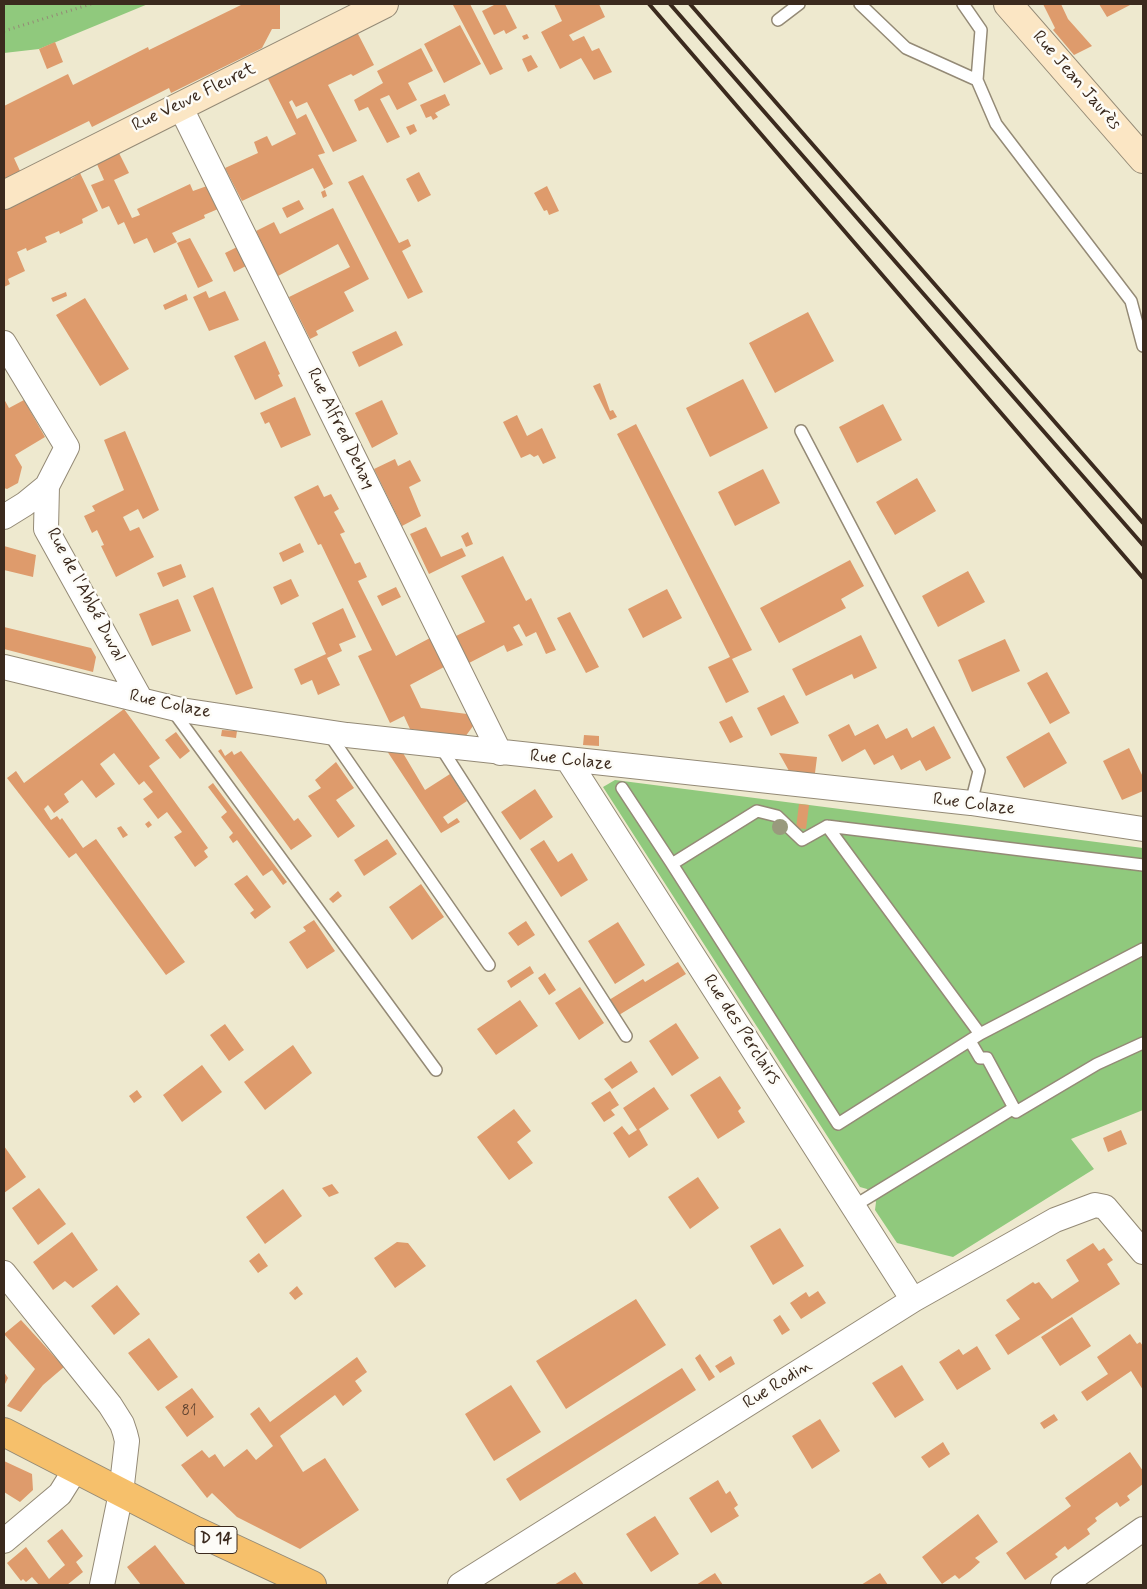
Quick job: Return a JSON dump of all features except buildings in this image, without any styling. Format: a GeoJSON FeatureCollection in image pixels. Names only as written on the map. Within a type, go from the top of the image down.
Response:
{"type":"FeatureCollection","features":[{"type":"Feature","properties":{"kind":"main road","name":"D 14"},"geometry":{"type":"LineString","coordinates":[[4,1432],[121,1493],[312,1585]]}},
{"type":"Feature","properties":{"kind":"street","name":"Rue Veuve Fleuret"},"geometry":{"type":"LineString","coordinates":[[4,194],[180,106],[357,10],[384,4]]}},
{"type":"Feature","properties":{"kind":"street","name":"Rue Jean Jaurès"},"geometry":{"type":"LineString","coordinates":[[1008,4],[1143,159]]}},
{"type":"Feature","properties":{"kind":"street","name":"Rue Alfred Dehay"},"geometry":{"type":"LineString","coordinates":[[180,106],[500,753]]}},
{"type":"Feature","properties":{"kind":"street","name":"Rue de l'Abbé Duval"},"geometry":{"type":"LineString","coordinates":[[4,343],[67,447],[47,486],[25,504],[4,517]]}},
{"type":"Feature","properties":{"kind":"street","name":"Rue de l'Abbé Duval"},"geometry":{"type":"LineString","coordinates":[[47,486],[46,529],[141,700]]}},
{"type":"Feature","properties":{"kind":"street","name":"Rue Colaze"},"geometry":{"type":"LineString","coordinates":[[4,667],[170,707],[328,732],[500,753],[971,803],[1143,829]]}},
{"type":"Feature","properties":{"kind":"street","name":"Rue des Perclairs"},"geometry":{"type":"LineString","coordinates":[[568,760],[913,1300]]}},
{"type":"Feature","properties":{"kind":"street","name":"Rue Rodin"},"geometry":{"type":"LineString","coordinates":[[460,1585],[913,1300],[1056,1220],[1095,1206],[1105,1207],[1143,1252]]}},
{"type":"Feature","properties":{"kind":"street"},"geometry":{"type":"LineString","coordinates":[[4,1273],[122,1424],[127,1441],[121,1493],[102,1585]]}},
{"type":"Feature","properties":{"kind":"street"},"geometry":{"type":"LineString","coordinates":[[4,1540],[60,1494],[75,1470]]}},
{"type":"Feature","properties":{"kind":"street"},"geometry":{"type":"LineString","coordinates":[[1063,1585],[1143,1529]]}},
{"type":"Feature","properties":{"kind":"lane"},"geometry":{"type":"LineString","coordinates":[[778,20],[799,4]]}},
{"type":"Feature","properties":{"kind":"lane"},"geometry":{"type":"LineString","coordinates":[[860,4],[906,48],[977,80]]}},
{"type":"Feature","properties":{"kind":"lane"},"geometry":{"type":"LineString","coordinates":[[963,4],[980,30],[977,80],[996,124],[1131,301],[1143,346]]}},
{"type":"Feature","properties":{"kind":"lane"},"geometry":{"type":"LineString","coordinates":[[801,431],[979,771],[971,803]]}},
{"type":"Feature","properties":{"kind":"lane"},"geometry":{"type":"LineString","coordinates":[[170,707],[436,1070]]}},
{"type":"Feature","properties":{"kind":"lane"},"geometry":{"type":"LineString","coordinates":[[328,732],[489,965]]}},
{"type":"Feature","properties":{"kind":"lane"},"geometry":{"type":"LineString","coordinates":[[440,746],[626,1036]]}},
{"type":"Feature","properties":{"kind":"lane"},"geometry":{"type":"LineString","coordinates":[[622,788],[838,1124],[980,1034],[1143,949]]}},
{"type":"Feature","properties":{"kind":"lane"},"geometry":{"type":"LineString","coordinates":[[672,864],[757,811],[777,816],[802,840],[827,826],[1143,865]]}},
{"type":"Feature","properties":{"kind":"lane"},"geometry":{"type":"LineString","coordinates":[[827,826],[980,1034]]}},
{"type":"Feature","properties":{"kind":"lane"},"geometry":{"type":"LineString","coordinates":[[970,1041],[980,1058],[987,1058],[1016,1112],[1097,1064],[1143,1043]]}},
{"type":"Feature","properties":{"kind":"lane"},"geometry":{"type":"LineString","coordinates":[[854,1206],[1014,1108]]}},
{"type":"Feature","properties":{"kind":"path"},"geometry":{"type":"LineString","coordinates":[[4,30],[91,4]]}},
{"type":"Feature","properties":{"kind":"green space"},"geometry":{"type":"Polygon","coordinates":[[[4,4],[148,4],[39,49],[4,53],[4,4]]]}},
{"type":"Feature","properties":{"kind":"green space"},"geometry":{"type":"Polygon","coordinates":[[[615,780],[1143,848],[1143,1110],[1071,1139],[1094,1169],[953,1257],[897,1243],[875,1210],[876,1202],[867,1189],[860,1187],[603,787],[615,780]]]}},
{"type":"Feature","properties":{"kind":"railway"},"geometry":{"type":"LineString","coordinates":[[649,4],[1143,578]]}},
{"type":"Feature","properties":{"kind":"railway"},"geometry":{"type":"LineString","coordinates":[[670,4],[1143,545]]}},
{"type":"Feature","properties":{"kind":"railway"},"geometry":{"type":"LineString","coordinates":[[690,4],[1143,523]]}}]}
